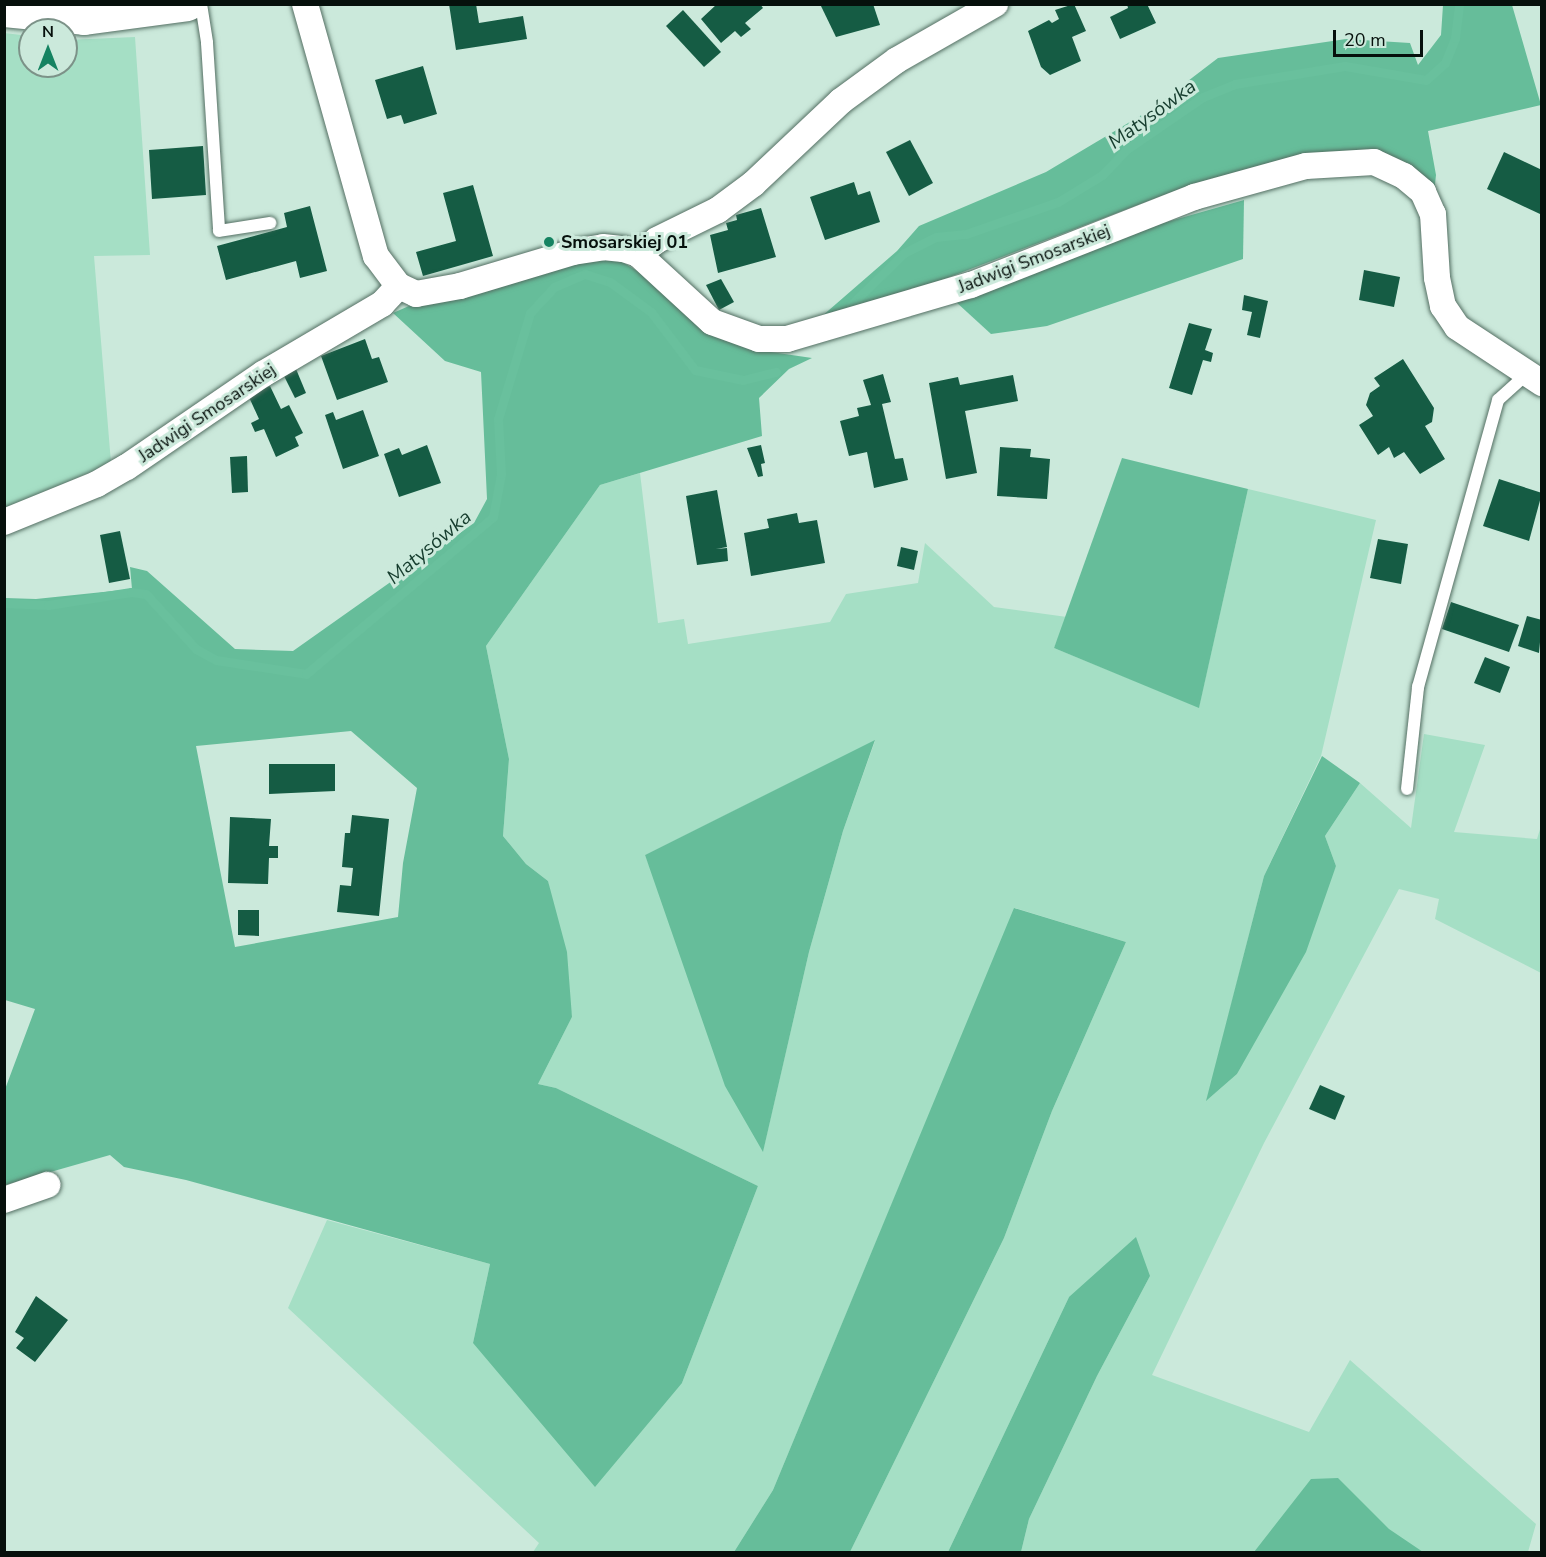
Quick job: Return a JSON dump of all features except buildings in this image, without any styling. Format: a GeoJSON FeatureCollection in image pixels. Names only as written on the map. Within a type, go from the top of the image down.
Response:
{"type":"FeatureCollection","features":[{"type":"Feature","properties":{"kind":"street"},"geometry":{"type":"LineString","coordinates":[[4,10],[84,18],[187,4]]}},
{"type":"Feature","properties":{"kind":"street"},"geometry":{"type":"LineString","coordinates":[[305,4],[376,256],[399,286],[416,294],[435,292],[573,252],[603,247],[638,254],[657,240],[718,210],[753,184],[841,101],[897,60],[995,4]]}},
{"type":"Feature","properties":{"kind":"street","name":"Jadwigi Smosarskiej"},"geometry":{"type":"LineString","coordinates":[[638,254],[712,322],[759,339],[787,339],[971,285],[1194,197],[1306,166],[1374,162],[1404,176],[1424,192],[1433,214],[1437,278],[1443,306],[1457,327],[1534,379]]}},
{"type":"Feature","properties":{"kind":"street","name":"Jadwigi Smosarskiej"},"geometry":{"type":"LineString","coordinates":[[4,522],[97,484],[127,467],[263,374],[382,304],[399,286]]}},
{"type":"Feature","properties":{"kind":"street"},"geometry":{"type":"LineString","coordinates":[[4,1200],[47,1185]]}},
{"type":"Feature","properties":{"kind":"lane"},"geometry":{"type":"LineString","coordinates":[[201,4],[207,43],[219,231],[270,223]]}},
{"type":"Feature","properties":{"kind":"lane"},"geometry":{"type":"LineString","coordinates":[[1407,789],[1418,687],[1498,400],[1534,379]]}},
{"type":"Feature","properties":{"kind":"green space"},"geometry":{"type":"Polygon","coordinates":[[[1443,5],[1512,5],[1541,105],[1428,131],[1436,175],[1434,193],[1422,181],[1295,157],[1169,193],[908,293],[821,317],[897,251],[919,226],[1046,172],[1150,110],[1218,58],[1346,39],[1410,43],[1418,65],[1441,35],[1443,5]]]}},
{"type":"Feature","properties":{"kind":"green space"},"geometry":{"type":"Polygon","coordinates":[[[4,33],[18,35],[18,78],[78,78],[78,39],[135,37],[150,255],[94,256],[111,463],[5,509],[4,33]]]}},
{"type":"Feature","properties":{"kind":"green space"},"geometry":{"type":"Polygon","coordinates":[[[1244,200],[1243,259],[1047,326],[991,334],[956,302],[1135,231],[1244,200]]]}},
{"type":"Feature","properties":{"kind":"green space"},"geometry":{"type":"Polygon","coordinates":[[[578,259],[619,260],[771,352],[812,358],[789,369],[759,398],[762,436],[600,485],[486,646],[509,759],[503,836],[526,864],[548,881],[567,952],[572,1017],[538,1084],[556,1088],[758,1186],[682,1383],[595,1487],[473,1343],[490,1264],[186,1180],[124,1167],[110,1155],[5,1185],[4,1092],[35,1009],[5,1000],[5,598],[36,599],[132,589],[130,567],[147,571],[235,649],[293,651],[474,523],[487,499],[481,372],[445,361],[393,313],[418,302],[578,259]],[[351,731],[196,746],[235,947],[398,917],[403,863],[417,788],[351,731]]]}},
{"type":"Feature","properties":{"kind":"green space"},"geometry":{"type":"Polygon","coordinates":[[[1122,458],[1248,489],[1199,708],[1054,648],[1122,458]]]}},
{"type":"Feature","properties":{"kind":"green space"},"geometry":{"type":"Polygon","coordinates":[[[640,473],[658,623],[684,619],[688,644],[830,622],[846,594],[918,583],[925,543],[994,607],[1067,617],[1054,648],[1199,707],[1248,489],[1376,520],[1321,756],[1264,876],[1207,1100],[1237,1074],[1336,866],[1325,836],[1360,783],[1411,828],[1424,734],[1485,745],[1454,832],[1537,839],[1541,826],[1541,973],[1435,919],[1439,899],[1399,889],[1264,1143],[1152,1375],[1309,1432],[1350,1360],[1536,1524],[1528,1552],[1021,1552],[1029,1519],[1097,1376],[1150,1276],[1069,1297],[948,1552],[850,1552],[1004,1238],[1052,1111],[1126,942],[1015,908],[773,1490],[734,1552],[533,1552],[539,1543],[288,1308],[327,1220],[490,1264],[473,1343],[682,1383],[758,1186],[556,1088],[538,1084],[572,1017],[548,881],[526,864],[503,836],[509,759],[486,646],[600,485],[640,473]],[[875,741],[645,855],[763,1151],[809,952],[843,831],[875,741]]]}},
{"type":"Feature","properties":{"kind":"green space"},"geometry":{"type":"Polygon","coordinates":[[[875,740],[843,831],[809,952],[763,1152],[725,1086],[645,855],[875,740]]]}},
{"type":"Feature","properties":{"kind":"green space"},"geometry":{"type":"Polygon","coordinates":[[[1322,756],[1360,783],[1325,836],[1336,866],[1306,952],[1237,1074],[1206,1101],[1264,876],[1322,756]]]}},
{"type":"Feature","properties":{"kind":"green space"},"geometry":{"type":"Polygon","coordinates":[[[1014,908],[1126,942],[1052,1111],[1004,1238],[850,1552],[734,1552],[773,1490],[1014,908]]]}},
{"type":"Feature","properties":{"kind":"green space"},"geometry":{"type":"Polygon","coordinates":[[[1136,1237],[1150,1276],[1097,1376],[1029,1519],[1021,1552],[948,1552],[1069,1297],[1136,1237]]]}},
{"type":"Feature","properties":{"kind":"green space"},"geometry":{"type":"Polygon","coordinates":[[[1338,1478],[1389,1529],[1423,1552],[1254,1552],[1311,1479],[1338,1478]]]}},
{"type":"Feature","properties":{"kind":"waterway","name":"Matysówka"},"geometry":{"type":"LineString","coordinates":[[851,305],[904,253],[936,237],[966,234],[1058,202],[1102,175],[1127,149],[1203,97],[1235,84],[1345,66],[1426,80],[1445,63],[1455,38],[1459,4]]}},
{"type":"Feature","properties":{"kind":"waterway","name":"Matysówka"},"geometry":{"type":"LineString","coordinates":[[4,603],[48,605],[131,592],[146,594],[196,649],[216,660],[306,674],[493,517],[501,474],[498,419],[530,313],[554,287],[585,274],[610,282],[651,312],[695,370],[743,380],[776,372]]}},
{"type":"Feature","properties":{"kind":"place","name":"Smosarskiej 01"},"geometry":{"type":"Point","coordinates":[549,242]}}]}
